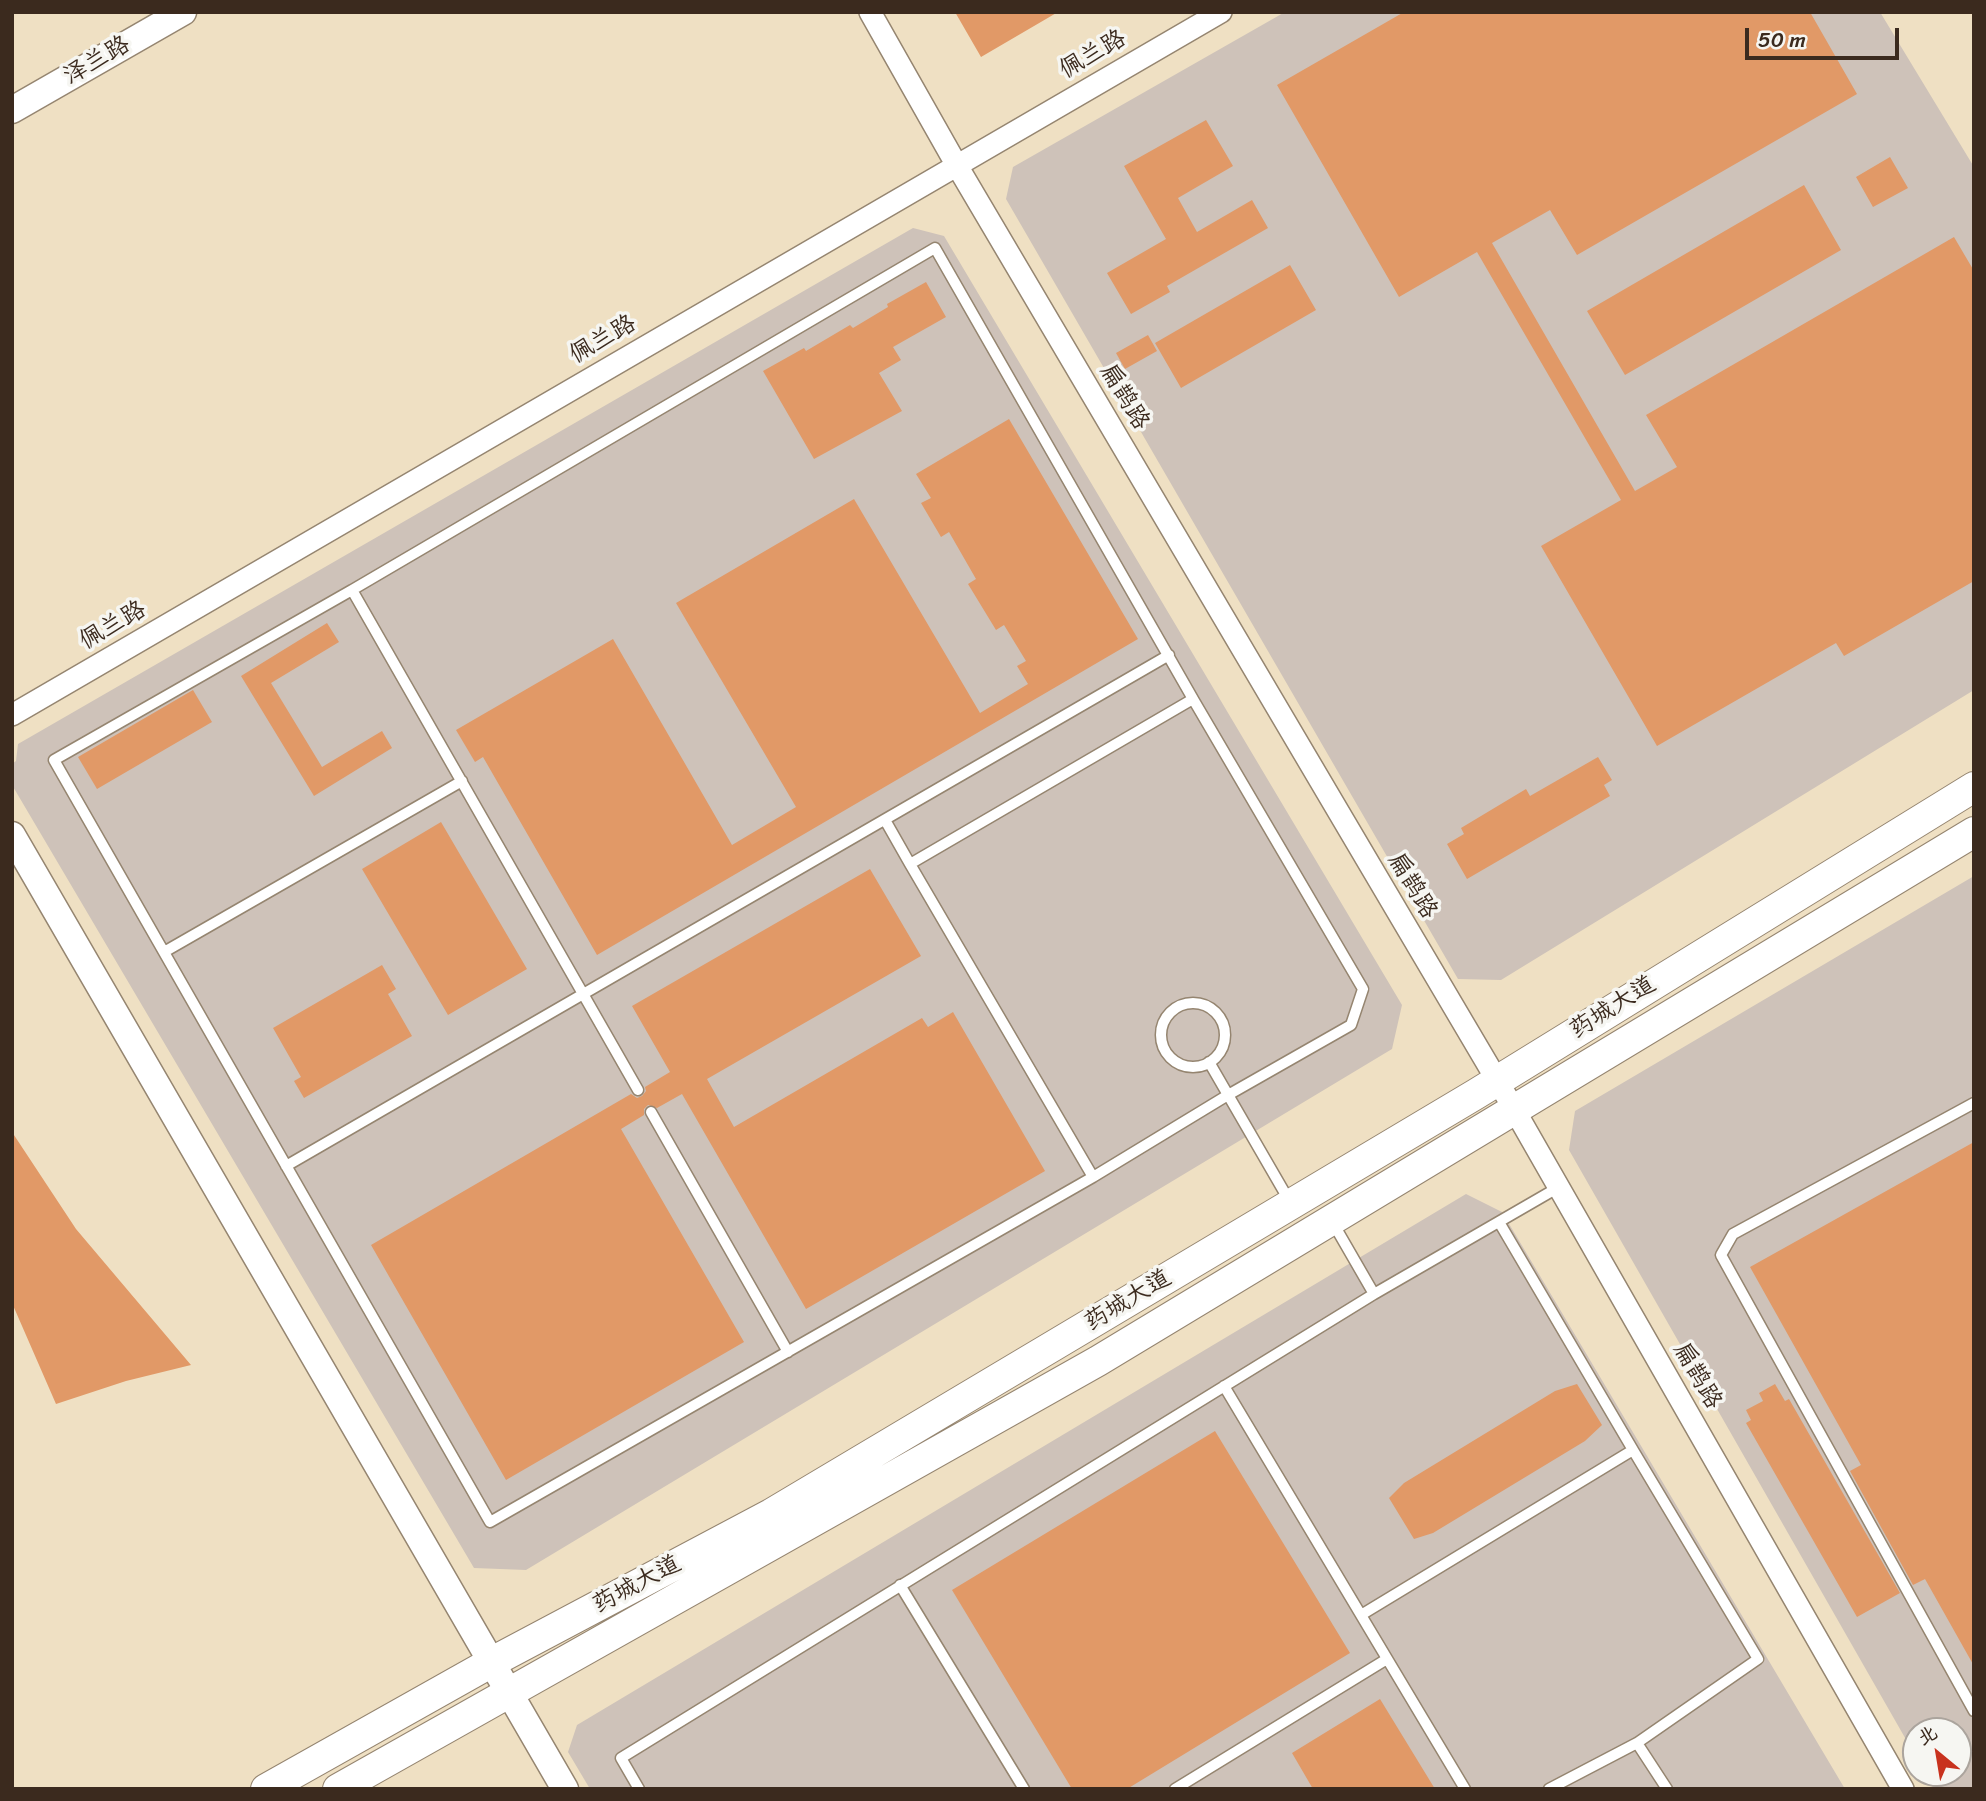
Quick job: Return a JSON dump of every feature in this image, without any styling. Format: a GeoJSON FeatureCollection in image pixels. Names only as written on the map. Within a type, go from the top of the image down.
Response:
{"type":"FeatureCollection","features":[{"type":"Feature","properties":{"kind":"main road","name":"药城大道"},"geometry":{"type":"LineString","coordinates":[[267,1789],[492,1662],[771,1514],[1496,1081],[1974,787]]}},
{"type":"Feature","properties":{"kind":"main road","name":"药城大道"},"geometry":{"type":"LineString","coordinates":[[338,1789],[1098,1361],[1974,832]]}},
{"type":"Feature","properties":{"kind":"street","name":"泽兰路"},"geometry":{"type":"LineString","coordinates":[[12,110],[183,12]]}},
{"type":"Feature","properties":{"kind":"street","name":"扁鹊路"},"geometry":{"type":"LineString","coordinates":[[870,12],[956,164],[1559,1187],[1903,1789]]}},
{"type":"Feature","properties":{"kind":"street","name":"佩兰路"},"geometry":{"type":"LineString","coordinates":[[12,715],[1220,12]]}},
{"type":"Feature","properties":{"kind":"street"},"geometry":{"type":"LineString","coordinates":[[12,835],[565,1789]]}},
{"type":"Feature","properties":{"kind":"lane"},"geometry":{"type":"LineString","coordinates":[[935,248],[1193,699],[1363,989],[1351,1024],[1093,1177],[490,1522],[54,760],[352,590],[935,248]]}},
{"type":"Feature","properties":{"kind":"lane"},"geometry":{"type":"LineString","coordinates":[[352,590],[638,1090]]}},
{"type":"Feature","properties":{"kind":"lane"},"geometry":{"type":"LineString","coordinates":[[286,1166],[1169,655]]}},
{"type":"Feature","properties":{"kind":"lane"},"geometry":{"type":"LineString","coordinates":[[911,864],[1193,699]]}},
{"type":"Feature","properties":{"kind":"lane"},"geometry":{"type":"LineString","coordinates":[[164,952],[462,781]]}},
{"type":"Feature","properties":{"kind":"lane"},"geometry":{"type":"LineString","coordinates":[[885,820],[1093,1177]]}},
{"type":"Feature","properties":{"kind":"lane"},"geometry":{"type":"LineString","coordinates":[[1196,1003],[1206,1006],[1220,1019],[1224,1038],[1222,1048],[1209,1062],[1189,1066],[1171,1058],[1165,1051],[1161,1042],[1163,1022],[1177,1007],[1196,1003]]}},
{"type":"Feature","properties":{"kind":"lane"},"geometry":{"type":"LineString","coordinates":[[1209,1062],[1291,1204]]}},
{"type":"Feature","properties":{"kind":"lane"},"geometry":{"type":"LineString","coordinates":[[1974,1103],[1733,1234],[1721,1255],[1974,1711]]}},
{"type":"Feature","properties":{"kind":"lane"},"geometry":{"type":"LineString","coordinates":[[651,1112],[788,1352]]}},
{"type":"Feature","properties":{"kind":"lane"},"geometry":{"type":"LineString","coordinates":[[639,1789],[621,1758],[1374,1294],[1559,1187]]}},
{"type":"Feature","properties":{"kind":"lane"},"geometry":{"type":"LineString","coordinates":[[1331,1220],[1374,1294]]}},
{"type":"Feature","properties":{"kind":"lane"},"geometry":{"type":"LineString","coordinates":[[1499,1222],[1758,1659],[1637,1742],[1549,1789]]}},
{"type":"Feature","properties":{"kind":"lane"},"geometry":{"type":"LineString","coordinates":[[1224,1386],[1465,1789]]}},
{"type":"Feature","properties":{"kind":"lane"},"geometry":{"type":"LineString","coordinates":[[1361,1615],[1633,1450]]}},
{"type":"Feature","properties":{"kind":"lane"},"geometry":{"type":"LineString","coordinates":[[900,1585],[1024,1789]]}},
{"type":"Feature","properties":{"kind":"lane"},"geometry":{"type":"LineString","coordinates":[[1175,1789],[1387,1659]]}},
{"type":"Feature","properties":{"kind":"lane"},"geometry":{"type":"LineString","coordinates":[[1637,1742],[1667,1789]]}},
{"type":"Feature","properties":{"kind":"shaded area"},"geometry":{"type":"Polygon","coordinates":[[[1285,12],[1880,12],[1974,167],[1974,690],[1501,980],[1458,979],[1006,199],[1013,167],[1285,12]]]}},
{"type":"Feature","properties":{"kind":"shaded area"},"geometry":{"type":"Polygon","coordinates":[[[913,228],[944,236],[1402,1005],[1392,1049],[526,1570],[474,1568],[12,785],[12,764],[16,761],[18,744],[913,228]]]}},
{"type":"Feature","properties":{"kind":"shaded area"},"geometry":{"type":"Polygon","coordinates":[[[1974,876],[1974,1789],[1933,1787],[1972,1787],[1972,1717],[1902,1717],[1902,1733],[1569,1150],[1575,1111],[1974,876]]]}},
{"type":"Feature","properties":{"kind":"shaded area"},"geometry":{"type":"Polygon","coordinates":[[[1466,1194],[1502,1212],[1845,1789],[590,1789],[568,1752],[577,1725],[1466,1194]]]}},
{"type":"Feature","properties":{"kind":"building"},"geometry":{"type":"Polygon","coordinates":[[[955,12],[1058,12],[981,57],[955,12]]]}},
{"type":"Feature","properties":{"kind":"building"},"geometry":{"type":"Polygon","coordinates":[[[1404,12],[1810,12],[1857,94],[1577,255],[1550,210],[1492,243],[1635,491],[1677,467],[1646,415],[1954,237],[1974,271],[1974,581],[1844,656],[1836,643],[1657,746],[1541,546],[1621,500],[1477,252],[1399,297],[1277,85],[1404,12]]]}},
{"type":"Feature","properties":{"kind":"building"},"geometry":{"type":"Polygon","coordinates":[[[1206,120],[1233,166],[1178,198],[1197,232],[1252,200],[1268,228],[1167,286],[1170,292],[1131,314],[1107,273],[1166,239],[1124,166],[1206,120]]]}},
{"type":"Feature","properties":{"kind":"building"},"geometry":{"type":"Polygon","coordinates":[[[1890,157],[1908,188],[1873,207],[1856,177],[1890,157]]]}},
{"type":"Feature","properties":{"kind":"building"},"geometry":{"type":"Polygon","coordinates":[[[1804,185],[1841,250],[1625,375],[1587,311],[1804,185]]]}},
{"type":"Feature","properties":{"kind":"building"},"geometry":{"type":"Polygon","coordinates":[[[1290,265],[1316,310],[1181,388],[1155,343],[1290,265]]]}},
{"type":"Feature","properties":{"kind":"building"},"geometry":{"type":"Polygon","coordinates":[[[926,282],[946,317],[893,347],[901,360],[879,373],[902,411],[814,459],[763,371],[804,348],[806,351],[850,325],[853,328],[888,307],[887,304],[926,282]]]}},
{"type":"Feature","properties":{"kind":"building"},"geometry":{"type":"Polygon","coordinates":[[[1148,335],[1157,351],[1125,369],[1116,353],[1148,335]]]}},
{"type":"Feature","properties":{"kind":"building"},"geometry":{"type":"Polygon","coordinates":[[[1009,419],[1138,639],[597,955],[483,757],[475,762],[456,730],[613,639],[732,845],[796,807],[676,603],[854,499],[980,713],[1028,684],[1017,666],[1026,661],[1004,625],[996,630],[968,584],[976,579],[949,532],[941,537],[921,503],[931,498],[916,474],[1009,419]]]}},
{"type":"Feature","properties":{"kind":"building"},"geometry":{"type":"Polygon","coordinates":[[[327,623],[339,642],[271,683],[322,767],[382,731],[392,748],[314,796],[241,676],[327,623]]]}},
{"type":"Feature","properties":{"kind":"building"},"geometry":{"type":"Polygon","coordinates":[[[193,690],[212,722],[97,789],[78,757],[193,690]]]}},
{"type":"Feature","properties":{"kind":"building"},"geometry":{"type":"Polygon","coordinates":[[[1598,757],[1612,780],[1604,785],[1610,796],[1467,879],[1447,844],[1464,834],[1461,828],[1526,789],[1530,796],[1598,757]]]}},
{"type":"Feature","properties":{"kind":"building"},"geometry":{"type":"Polygon","coordinates":[[[441,822],[527,969],[448,1015],[362,869],[441,822]]]}},
{"type":"Feature","properties":{"kind":"building"},"geometry":{"type":"Polygon","coordinates":[[[870,869],[921,956],[707,1079],[734,1127],[922,1018],[928,1027],[953,1012],[1045,1171],[806,1309],[682,1094],[657,1108],[648,1105],[644,1109],[644,1115],[621,1129],[744,1342],[506,1480],[371,1245],[631,1094],[637,1098],[642,1096],[646,1091],[645,1087],[670,1072],[632,1006],[870,869]]]}},
{"type":"Feature","properties":{"kind":"building"},"geometry":{"type":"Polygon","coordinates":[[[382,965],[396,989],[388,994],[412,1036],[304,1098],[294,1081],[301,1077],[273,1028],[382,965]]]}},
{"type":"Feature","properties":{"kind":"building"},"geometry":{"type":"Polygon","coordinates":[[[12,1132],[76,1229],[191,1365],[126,1381],[56,1404],[12,1303],[12,1132]]]}},
{"type":"Feature","properties":{"kind":"building"},"geometry":{"type":"Polygon","coordinates":[[[1974,1142],[1974,1666],[1925,1579],[1913,1585],[1850,1471],[1861,1465],[1750,1267],[1974,1142]]]}},
{"type":"Feature","properties":{"kind":"building"},"geometry":{"type":"Polygon","coordinates":[[[1577,1384],[1602,1425],[1585,1441],[1433,1533],[1414,1539],[1389,1498],[1404,1483],[1555,1391],[1577,1384]]]}},
{"type":"Feature","properties":{"kind":"building"},"geometry":{"type":"Polygon","coordinates":[[[1775,1384],[1785,1401],[1789,1399],[1900,1593],[1857,1617],[1746,1423],[1751,1420],[1746,1410],[1763,1401],[1759,1393],[1775,1384]]]}},
{"type":"Feature","properties":{"kind":"building"},"geometry":{"type":"Polygon","coordinates":[[[1215,1431],[1350,1653],[1127,1789],[1072,1789],[952,1590],[1215,1431]]]}},
{"type":"Feature","properties":{"kind":"building"},"geometry":{"type":"Polygon","coordinates":[[[1380,1699],[1435,1789],[1313,1789],[1292,1753],[1380,1699]]]}}]}
